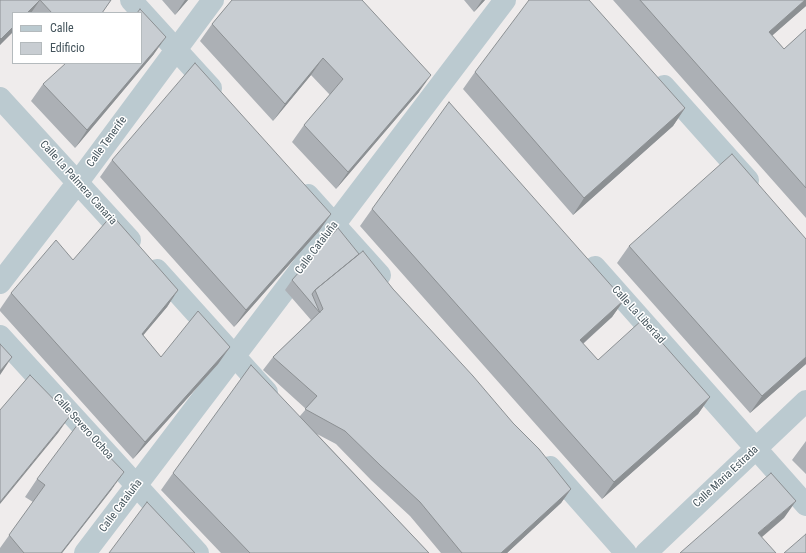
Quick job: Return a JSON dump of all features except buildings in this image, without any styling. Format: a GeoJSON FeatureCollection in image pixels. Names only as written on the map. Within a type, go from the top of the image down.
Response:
{"type":"FeatureCollection","features":[{"type":"Feature","properties":{"kind":"street"},"geometry":{"type":"LineString","coordinates":[[131,0],[142,12]]}},
{"type":"Feature","properties":{"kind":"street","name":"Calle Tenerife"},"geometry":{"type":"LineString","coordinates":[[0,282],[78,182],[212,0]]}},
{"type":"Feature","properties":{"kind":"street","name":"Calle Cataluña"},"geometry":{"type":"LineString","coordinates":[[85,553],[335,224],[432,83],[505,0]]}},
{"type":"Feature","properties":{"kind":"street"},"geometry":{"type":"LineString","coordinates":[[142,12],[223,102]]}},
{"type":"Feature","properties":{"kind":"street"},"geometry":{"type":"LineString","coordinates":[[650,70],[759,192]]}},
{"type":"Feature","properties":{"kind":"street"},"geometry":{"type":"LineString","coordinates":[[432,83],[453,107]]}},
{"type":"Feature","properties":{"kind":"street","name":"Calle La Palmera Canaria"},"geometry":{"type":"LineString","coordinates":[[0,98],[78,182],[280,406]]}},
{"type":"Feature","properties":{"kind":"street"},"geometry":{"type":"LineString","coordinates":[[293,177],[394,290]]}},
{"type":"Feature","properties":{"kind":"street","name":"Calle La Libertad"},"geometry":{"type":"LineString","coordinates":[[584,254],[806,505]]}},
{"type":"Feature","properties":{"kind":"street","name":"Calle Severo Ochoa"},"geometry":{"type":"LineString","coordinates":[[0,336],[198,553]]}},
{"type":"Feature","properties":{"kind":"street","name":"Calle Maria Estrada"},"geometry":{"type":"LineString","coordinates":[[646,553],[806,401]]}},
{"type":"Feature","properties":{"kind":"street"},"geometry":{"type":"LineString","coordinates":[[536,451],[626,553]]}}]}
